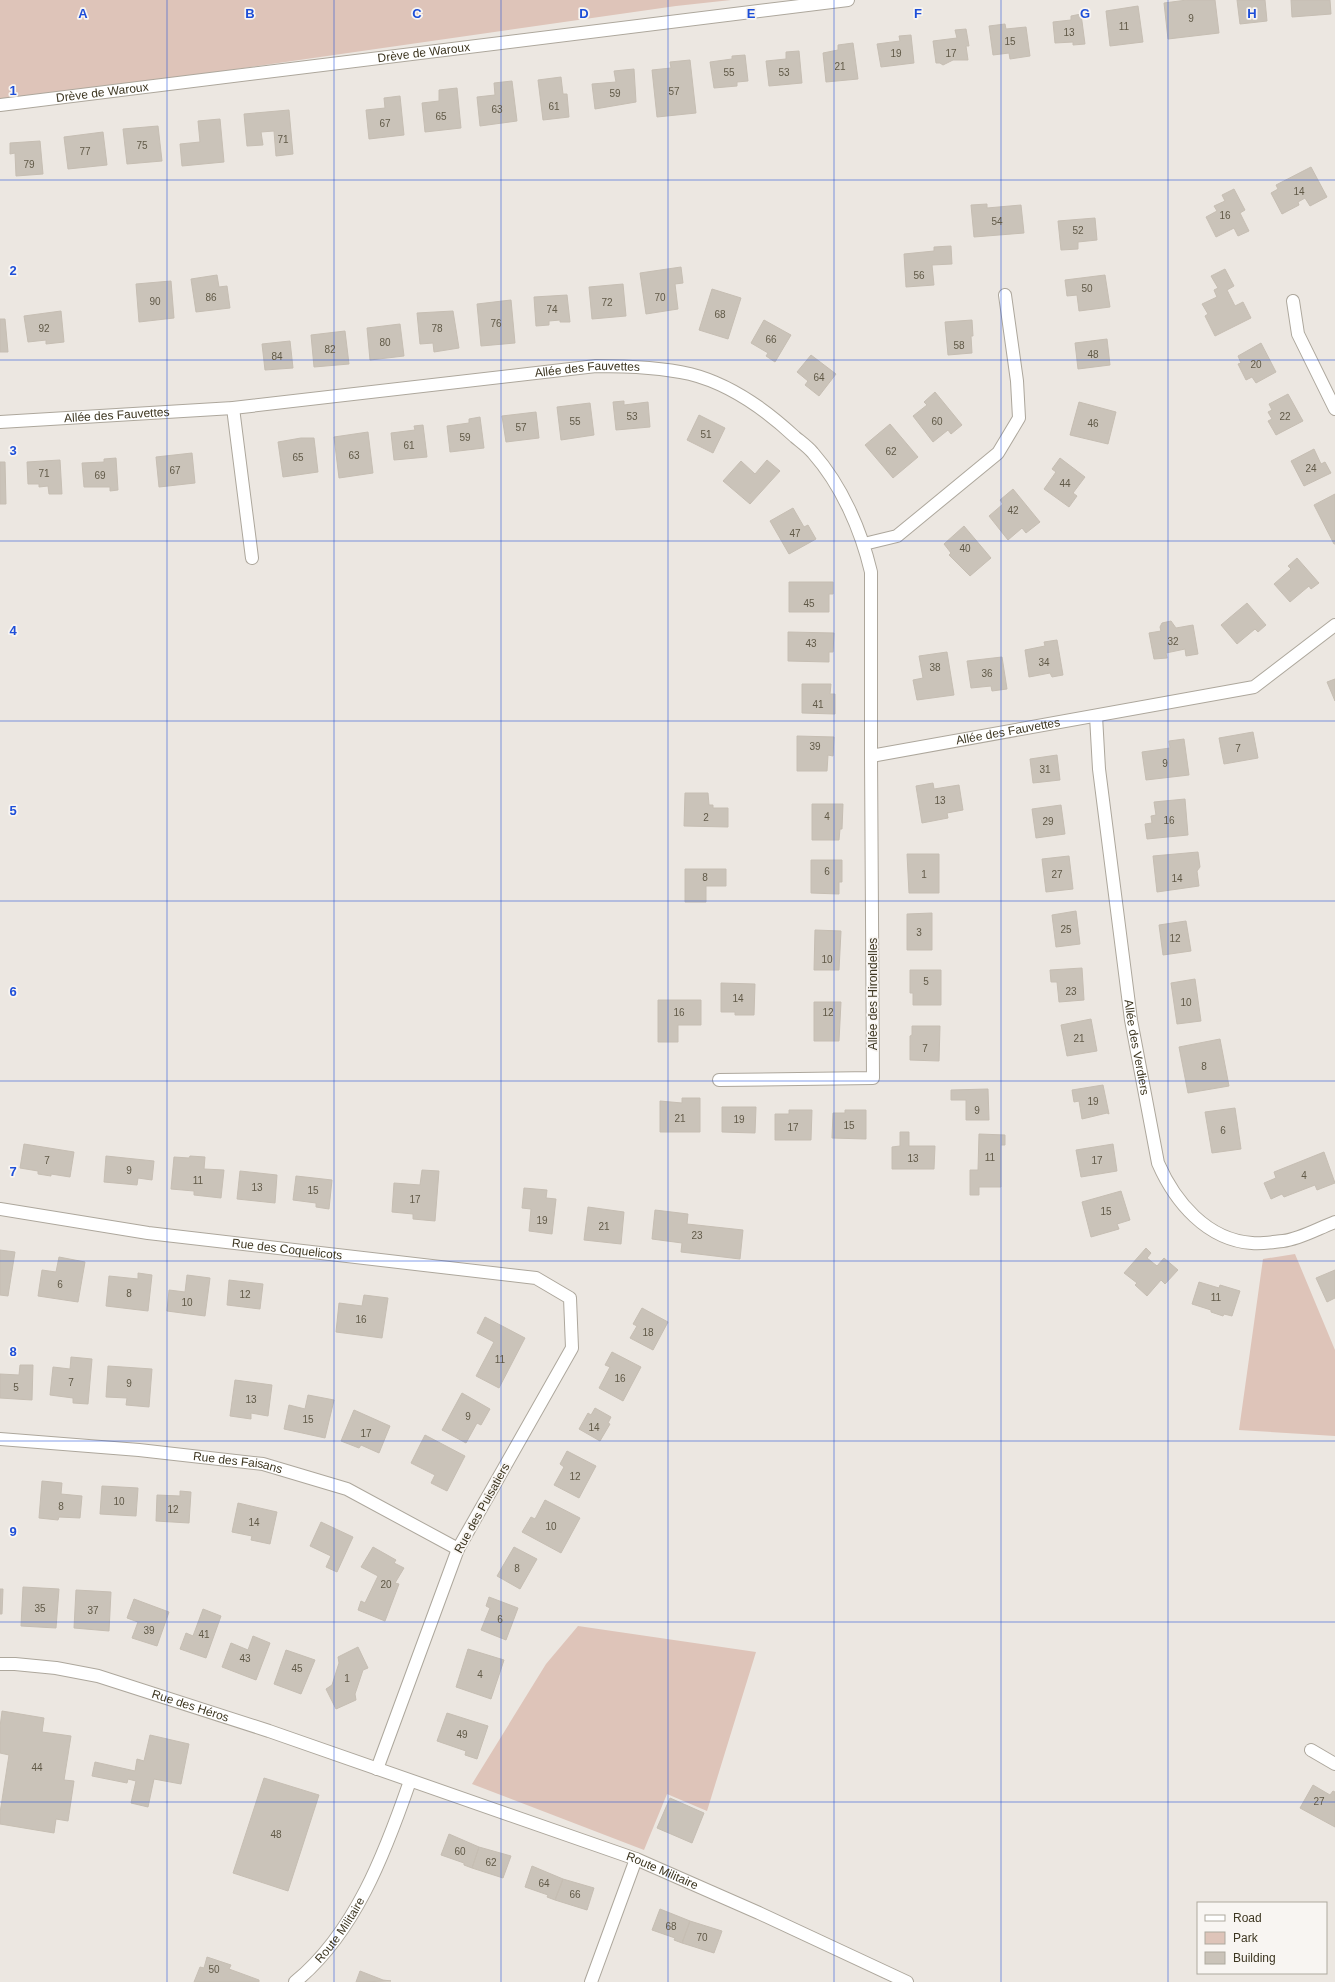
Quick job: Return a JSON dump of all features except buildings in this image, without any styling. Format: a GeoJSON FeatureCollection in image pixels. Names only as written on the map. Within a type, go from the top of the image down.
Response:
{"type":"FeatureCollection","features":[{"type":"Feature","properties":{"kind":"street","name":"Drève de Waroux"},"geometry":{"type":"LineString","coordinates":[[0,105],[848,0]]}},
{"type":"Feature","properties":{"kind":"street"},"geometry":{"type":"LineString","coordinates":[[864,544],[897,536],[998,453],[1019,418],[1017,380],[1005,295]]}},
{"type":"Feature","properties":{"kind":"street"},"geometry":{"type":"LineString","coordinates":[[1293,301],[1298,334],[1335,409]]}},
{"type":"Feature","properties":{"kind":"street","name":"Allée des Fauvettes"},"geometry":{"type":"LineString","coordinates":[[0,422],[233,408],[596,366],[636,366],[690,374],[736,392],[773,416],[813,453],[840,491],[864,544],[871,572],[871,756],[1254,687],[1335,625]]}},
{"type":"Feature","properties":{"kind":"street"},"geometry":{"type":"LineString","coordinates":[[233,408],[252,558]]}},
{"type":"Feature","properties":{"kind":"street","name":"Allée des Verdiers"},"geometry":{"type":"LineString","coordinates":[[1096,716],[1099,769],[1131,1020],[1158,1163],[1165,1179],[1179,1201],[1202,1223],[1232,1239],[1252,1244],[1284,1241],[1335,1222]]}},
{"type":"Feature","properties":{"kind":"street","name":"Allée des Hirondelles"},"geometry":{"type":"LineString","coordinates":[[719,1080],[873,1078],[871,756]]}},
{"type":"Feature","properties":{"kind":"street","name":"Rue des Coquelicots"},"geometry":{"type":"LineString","coordinates":[[0,1209],[148,1233],[536,1278],[570,1298]]}},
{"type":"Feature","properties":{"kind":"street","name":"Rue des Puisatiers"},"geometry":{"type":"LineString","coordinates":[[377,1769],[458,1549],[572,1348],[570,1298]]}},
{"type":"Feature","properties":{"kind":"street","name":"Rue des Faisans"},"geometry":{"type":"LineString","coordinates":[[0,1439],[139,1450],[263,1464],[347,1489],[458,1549]]}},
{"type":"Feature","properties":{"kind":"street","name":"Rue des Héros"},"geometry":{"type":"LineString","coordinates":[[0,1664],[56,1668],[98,1676],[269,1731],[377,1769]]}},
{"type":"Feature","properties":{"kind":"street"},"geometry":{"type":"LineString","coordinates":[[1311,1750],[1335,1764]]}},
{"type":"Feature","properties":{"kind":"street","name":"Route Militaire"},"geometry":{"type":"LineString","coordinates":[[377,1769],[636,1859],[760,1913],[907,1982]]}},
{"type":"Feature","properties":{"kind":"street","name":"Route Militaire"},"geometry":{"type":"LineString","coordinates":[[295,1982],[325,1954],[344,1927],[366,1887],[399,1811],[410,1781]]}},
{"type":"Feature","properties":{"kind":"street"},"geometry":{"type":"LineString","coordinates":[[591,1982],[636,1859]]}},
{"type":"Feature","properties":{"kind":"green space"},"geometry":{"type":"Polygon","coordinates":[[[0,0],[731,0],[676,6],[0,103],[0,0]]]}},
{"type":"Feature","properties":{"kind":"green space"},"geometry":{"type":"Polygon","coordinates":[[[1295,1254],[1335,1350],[1335,1436],[1239,1430],[1263,1259],[1295,1254]]]}},
{"type":"Feature","properties":{"kind":"green space"},"geometry":{"type":"Polygon","coordinates":[[[578,1626],[756,1652],[707,1811],[667,1794],[644,1850],[472,1784],[546,1664],[578,1626]]]}}]}
